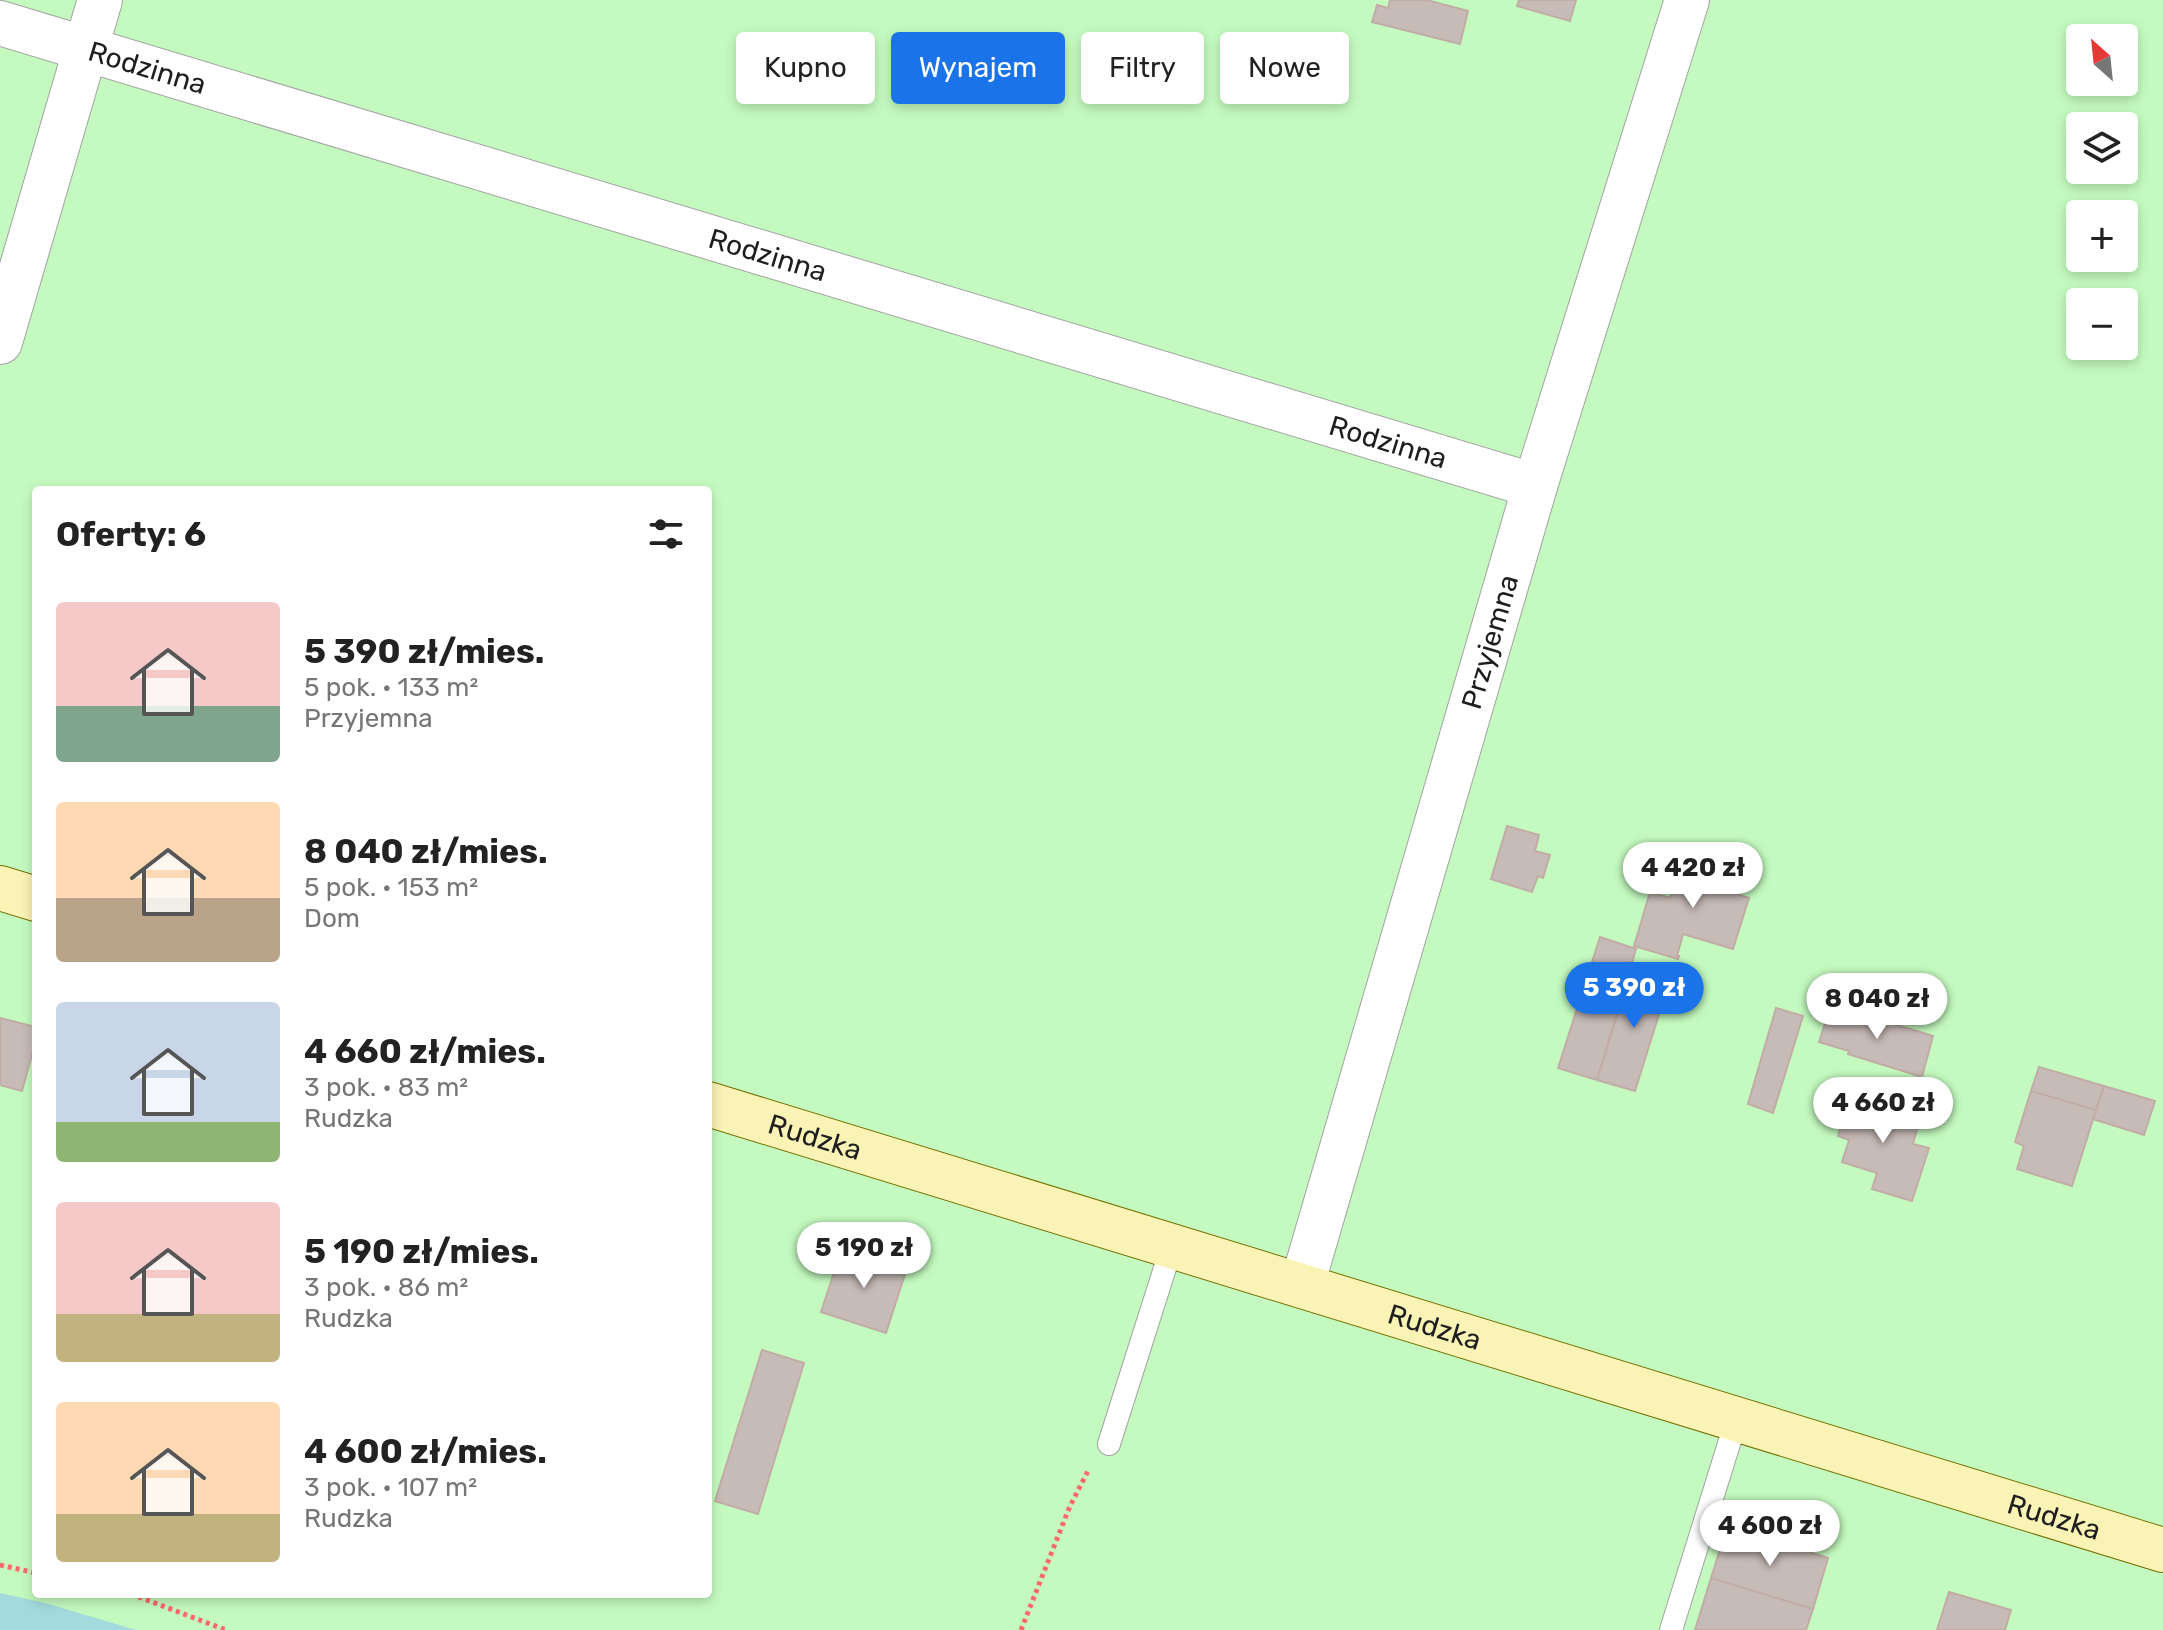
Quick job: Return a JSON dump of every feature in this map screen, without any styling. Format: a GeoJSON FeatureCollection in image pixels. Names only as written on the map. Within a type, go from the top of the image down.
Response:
{"type":"FeatureCollection","features":[{"type":"Feature","properties":{"kind":"street"},"geometry":{"type":"LineString","coordinates":[[0,342],[100,0]]}},
{"type":"Feature","properties":{"kind":"street","name":"Przyjemna"},"geometry":{"type":"LineString","coordinates":[[1302,1285],[1535,486],[1687,0]]}},
{"type":"Feature","properties":{"kind":"street","name":"Rodzinna"},"geometry":{"type":"LineString","coordinates":[[0,23],[1535,486]]}},
{"type":"Feature","properties":{"kind":"street"},"geometry":{"type":"LineString","coordinates":[[0,888],[32,898]]}},
{"type":"Feature","properties":{"kind":"street","name":"Rudzka"},"geometry":{"type":"LineString","coordinates":[[712,1105],[2163,1550]]}},
{"type":"Feature","properties":{"kind":"lane"},"geometry":{"type":"LineString","coordinates":[[1109,1444],[1172,1246]]}},
{"type":"Feature","properties":{"kind":"lane"},"geometry":{"type":"LineString","coordinates":[[1671,1630],[1737,1418]]}},
{"type":"Feature","properties":{"kind":"path"},"geometry":{"type":"LineString","coordinates":[[1021,1630],[1070,1506],[1097,1453],[1109,1444]]}},
{"type":"Feature","properties":{"kind":"path"},"geometry":{"type":"LineString","coordinates":[[0,1565],[32,1572]]}},
{"type":"Feature","properties":{"kind":"path"},"geometry":{"type":"LineString","coordinates":[[141,1598],[226,1630]]}},
{"type":"Feature","properties":{"kind":"green space"},"geometry":{"type":"Polygon","coordinates":[[[0,0],[2163,0],[2163,1630],[0,1630],[0,0]]]}},
{"type":"Feature","properties":{"kind":"water"},"geometry":{"type":"Polygon","coordinates":[[[0,1593],[45,1603],[136,1630],[0,1630],[0,1593]]]}},
{"type":"Feature","properties":{"kind":"building"},"geometry":{"type":"Polygon","coordinates":[[[1390,0],[1427,0],[1468,11],[1460,44],[1372,22],[1377,5],[1388,8],[1390,0]]]}},
{"type":"Feature","properties":{"kind":"building"},"geometry":{"type":"Polygon","coordinates":[[[1519,0],[1576,0],[1570,21],[1517,6],[1519,0]]]}},
{"type":"Feature","properties":{"kind":"building"},"geometry":{"type":"Polygon","coordinates":[[[1507,826],[1539,835],[1535,851],[1550,855],[1543,878],[1538,876],[1532,892],[1491,879],[1507,826]]]}},
{"type":"Feature","properties":{"kind":"building"},"geometry":{"type":"Polygon","coordinates":[[[1683,852],[1728,865],[1721,889],[1749,898],[1733,949],[1683,934],[1678,959],[1634,946],[1650,892],[1670,898],[1683,852]]]}},
{"type":"Feature","properties":{"kind":"building"},"geometry":{"type":"Polygon","coordinates":[[[1600,937],[1636,949],[1597,1080],[1558,1068],[1600,937]]]}},
{"type":"Feature","properties":{"kind":"building"},"geometry":{"type":"Polygon","coordinates":[[[1632,968],[1670,979],[1635,1091],[1597,1080],[1632,968]]]}},
{"type":"Feature","properties":{"kind":"building"},"geometry":{"type":"Polygon","coordinates":[[[1831,1005],[1933,1036],[1922,1077],[1819,1042],[1831,1005]]]}},
{"type":"Feature","properties":{"kind":"building"},"geometry":{"type":"Polygon","coordinates":[[[1776,1008],[1803,1016],[1773,1113],[1748,1104],[1776,1008]]]}},
{"type":"Feature","properties":{"kind":"building"},"geometry":{"type":"Polygon","coordinates":[[[0,1018],[32,1026],[32,1055],[22,1091],[0,1085],[0,1018]]]}},
{"type":"Feature","properties":{"kind":"building"},"geometry":{"type":"Polygon","coordinates":[[[2039,1067],[2104,1086],[2096,1110],[2031,1091],[2039,1067]]]}},
{"type":"Feature","properties":{"kind":"building"},"geometry":{"type":"Polygon","coordinates":[[[2104,1086],[2155,1101],[2144,1135],[2093,1119],[2104,1086]]]}},
{"type":"Feature","properties":{"kind":"building"},"geometry":{"type":"Polygon","coordinates":[[[1852,1089],[1886,1099],[1883,1111],[1919,1122],[1913,1144],[1929,1148],[1912,1201],[1872,1189],[1877,1173],[1842,1162],[1849,1140],[1838,1136],[1852,1089]]]}},
{"type":"Feature","properties":{"kind":"building"},"geometry":{"type":"Polygon","coordinates":[[[2031,1091],[2096,1110],[2072,1186],[2017,1169],[2024,1146],[2015,1142],[2031,1091]]]}},
{"type":"Feature","properties":{"kind":"building"},"geometry":{"type":"Polygon","coordinates":[[[842,1248],[907,1268],[886,1333],[821,1312],[842,1248]]]}},
{"type":"Feature","properties":{"kind":"building"},"geometry":{"type":"Polygon","coordinates":[[[762,1350],[804,1363],[758,1514],[715,1501],[762,1350]]]}},
{"type":"Feature","properties":{"kind":"building"},"geometry":{"type":"Polygon","coordinates":[[[1727,1527],[1828,1558],[1813,1609],[1711,1578],[1727,1527]]]}},
{"type":"Feature","properties":{"kind":"building"},"geometry":{"type":"Polygon","coordinates":[[[1711,1578],[1813,1609],[1806,1630],[1695,1630],[1711,1578]]]}},
{"type":"Feature","properties":{"kind":"building"},"geometry":{"type":"Polygon","coordinates":[[[1949,1592],[2011,1610],[2005,1630],[1937,1630],[1949,1592]]]}}]}
